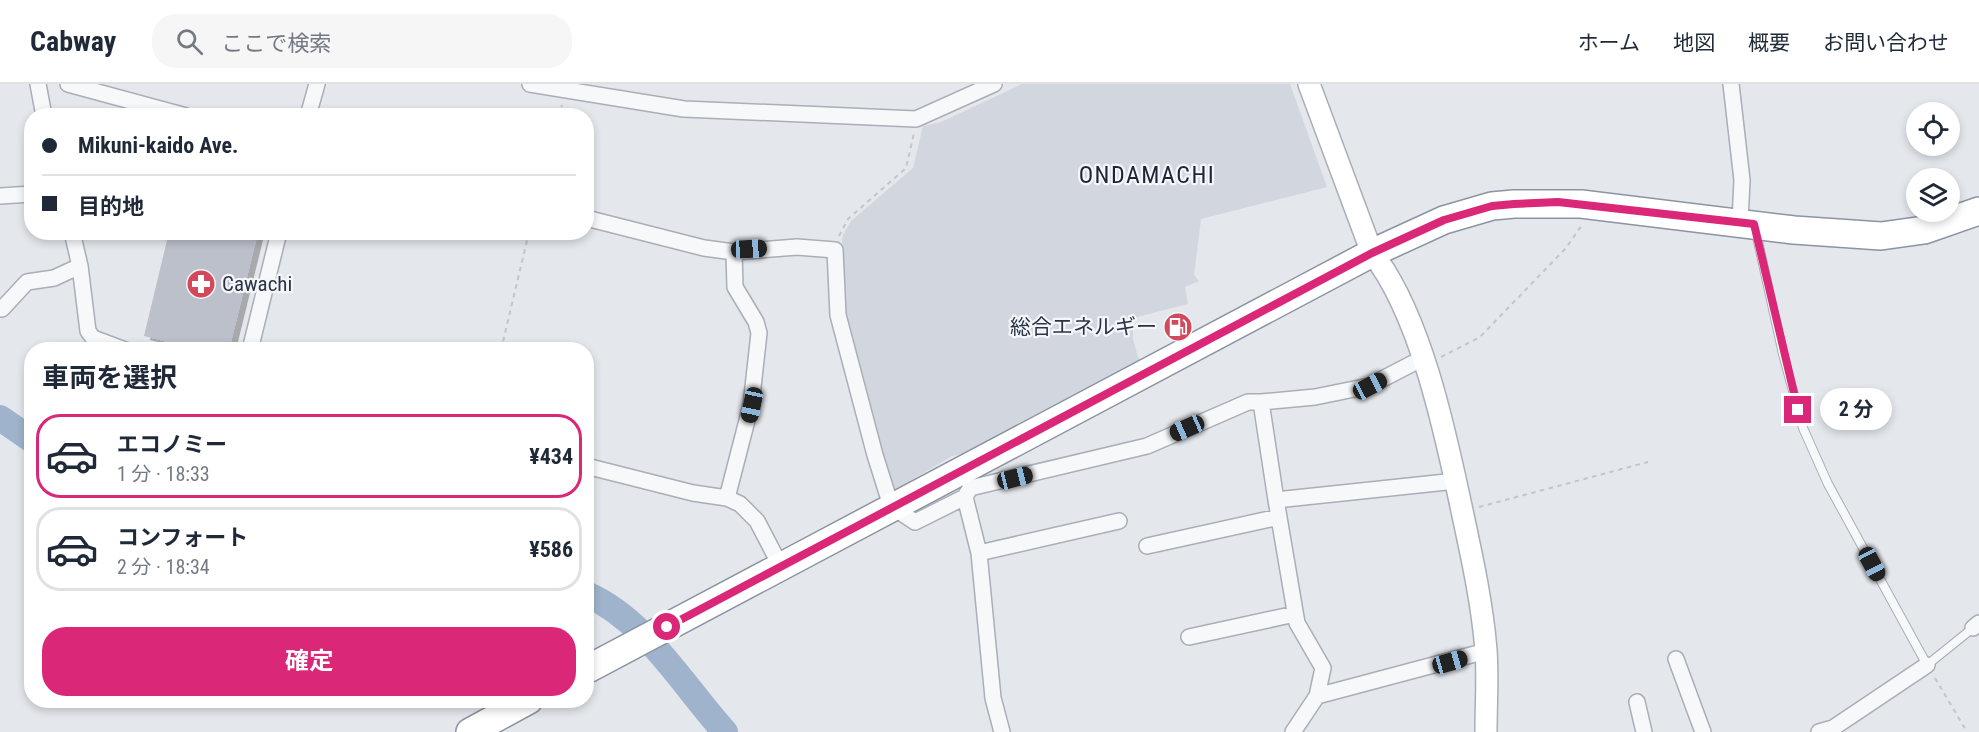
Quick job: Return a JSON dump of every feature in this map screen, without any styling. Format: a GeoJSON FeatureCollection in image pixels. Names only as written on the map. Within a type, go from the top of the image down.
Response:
{"type":"FeatureCollection","features":[{"type":"Feature","properties":{"kind":"highway"},"geometry":{"type":"LineString","coordinates":[[594,666],[891,506],[1372,253],[1444,220],[1492,206],[1558,202],[1881,236],[1924,230],[1979,211]]}},
{"type":"Feature","properties":{"kind":"highway"},"geometry":{"type":"LineString","coordinates":[[470,732],[514,708]]}},
{"type":"Feature","properties":{"kind":"street"},"geometry":{"type":"LineString","coordinates":[[38,84],[42,108]]}},
{"type":"Feature","properties":{"kind":"street"},"geometry":{"type":"LineString","coordinates":[[68,84],[156,108]]}},
{"type":"Feature","properties":{"kind":"street"},"geometry":{"type":"LineString","coordinates":[[310,108],[317,84]]}},
{"type":"Feature","properties":{"kind":"street"},"geometry":{"type":"LineString","coordinates":[[530,84],[684,109],[916,119],[994,84]]}},
{"type":"Feature","properties":{"kind":"street"},"geometry":{"type":"LineString","coordinates":[[1309,84],[1372,253],[1387,272],[1424,361],[1456,481],[1477,584],[1486,651],[1486,732]]}},
{"type":"Feature","properties":{"kind":"street"},"geometry":{"type":"LineString","coordinates":[[1731,84],[1747,223]]}},
{"type":"Feature","properties":{"kind":"street"},"geometry":{"type":"LineString","coordinates":[[0,196],[24,194]]}},
{"type":"Feature","properties":{"kind":"street"},"geometry":{"type":"LineString","coordinates":[[594,220],[704,248],[734,252],[797,247],[835,250],[838,315],[875,455],[891,506],[915,522],[965,497],[970,488],[1147,446],[1248,402],[1315,398],[1370,386],[1424,361]]}},
{"type":"Feature","properties":{"kind":"street"},"geometry":{"type":"LineString","coordinates":[[74,240],[80,266],[88,331],[93,338],[104,342]]}},
{"type":"Feature","properties":{"kind":"street"},"geometry":{"type":"LineString","coordinates":[[252,342],[277,240]]}},
{"type":"Feature","properties":{"kind":"street"},"geometry":{"type":"LineString","coordinates":[[727,498],[752,405],[759,333],[756,322],[735,287],[734,252]]}},
{"type":"Feature","properties":{"kind":"street"},"geometry":{"type":"LineString","coordinates":[[2,309],[27,282],[54,278],[80,266]]}},
{"type":"Feature","properties":{"kind":"street"},"geometry":{"type":"LineString","coordinates":[[1261,402],[1295,614],[1297,622],[1323,668],[1317,696],[1293,732]]}},
{"type":"Feature","properties":{"kind":"street"},"geometry":{"type":"LineString","coordinates":[[594,468],[693,493],[727,498],[740,504],[757,521],[780,565]]}},
{"type":"Feature","properties":{"kind":"street"},"geometry":{"type":"LineString","coordinates":[[1276,500],[1456,481]]}},
{"type":"Feature","properties":{"kind":"street"},"geometry":{"type":"LineString","coordinates":[[965,497],[978,553],[993,698],[1002,732]]}},
{"type":"Feature","properties":{"kind":"street"},"geometry":{"type":"LineString","coordinates":[[1147,546],[1279,516]]}},
{"type":"Feature","properties":{"kind":"street"},"geometry":{"type":"LineString","coordinates":[[978,553],[1119,521]]}},
{"type":"Feature","properties":{"kind":"street"},"geometry":{"type":"LineString","coordinates":[[1189,637],[1295,614]]}},
{"type":"Feature","properties":{"kind":"street"},"geometry":{"type":"LineString","coordinates":[[1317,696],[1486,651]]}},
{"type":"Feature","properties":{"kind":"street"},"geometry":{"type":"LineString","coordinates":[[1676,659],[1704,732]]}},
{"type":"Feature","properties":{"kind":"street"},"geometry":{"type":"LineString","coordinates":[[1829,731],[1927,665]]}},
{"type":"Feature","properties":{"kind":"street"},"geometry":{"type":"LineString","coordinates":[[1637,702],[1644,732]]}},
{"type":"Feature","properties":{"kind":"lane"},"geometry":{"type":"LineString","coordinates":[[1747,223],[1803,428],[1828,484],[1927,665],[1976,626]]}},
{"type":"Feature","properties":{"kind":"path"},"geometry":{"type":"LineString","coordinates":[[835,250],[841,231],[848,219],[906,168],[910,159],[916,119]]}},
{"type":"Feature","properties":{"kind":"path"},"geometry":{"type":"LineString","coordinates":[[1424,361],[1480,337],[1566,248],[1583,223]]}},
{"type":"Feature","properties":{"kind":"path"},"geometry":{"type":"LineString","coordinates":[[503,342],[527,240]]}},
{"type":"Feature","properties":{"kind":"path"},"geometry":{"type":"LineString","coordinates":[[1462,511],[1648,462]]}},
{"type":"Feature","properties":{"kind":"path"},"geometry":{"type":"LineString","coordinates":[[1927,665],[1967,732]]}},
{"type":"Feature","properties":{"kind":"shaded area"},"geometry":{"type":"Polygon","coordinates":[[[1022,84],[1290,84],[1327,187],[1201,219],[1194,275],[1199,281],[1185,287],[1188,304],[1133,318],[1133,339],[1138,357],[1144,364],[990,449],[952,456],[890,493],[842,315],[840,253],[843,235],[851,221],[913,168],[923,126],[941,122],[1022,84]]]}},
{"type":"Feature","properties":{"kind":"building","name":"Cawachi"},"geometry":{"type":"Polygon","coordinates":[[[167,240],[256,240],[231,342],[168,342],[144,336],[167,240]]]}},
{"type":"Feature","properties":{"kind":"waterway"},"geometry":{"type":"LineString","coordinates":[[0,418],[24,434]]}},
{"type":"Feature","properties":{"kind":"waterway"},"geometry":{"type":"LineString","coordinates":[[594,599],[627,620],[645,637],[725,732]]}},
{"type":"Feature","properties":{"kind":"place","name":"Cawachi"},"geometry":{"type":"Point","coordinates":[201,284]}},
{"type":"Feature","properties":{"kind":"place","name":"総合エネルギー"},"geometry":{"type":"Point","coordinates":[1178,327]}},
{"type":"Feature","properties":{"kind":"district","name":"ONDAMACHI"},"geometry":{"type":"Point","coordinates":[1147,175]}},
{"type":"Feature","properties":{"kind":"route"},"geometry":{"type":"LineString","coordinates":[[667,627],[780,565],[1372,253],[1444,220],[1492,206],[1558,202],[1754,224],[1798,410]]}}]}
